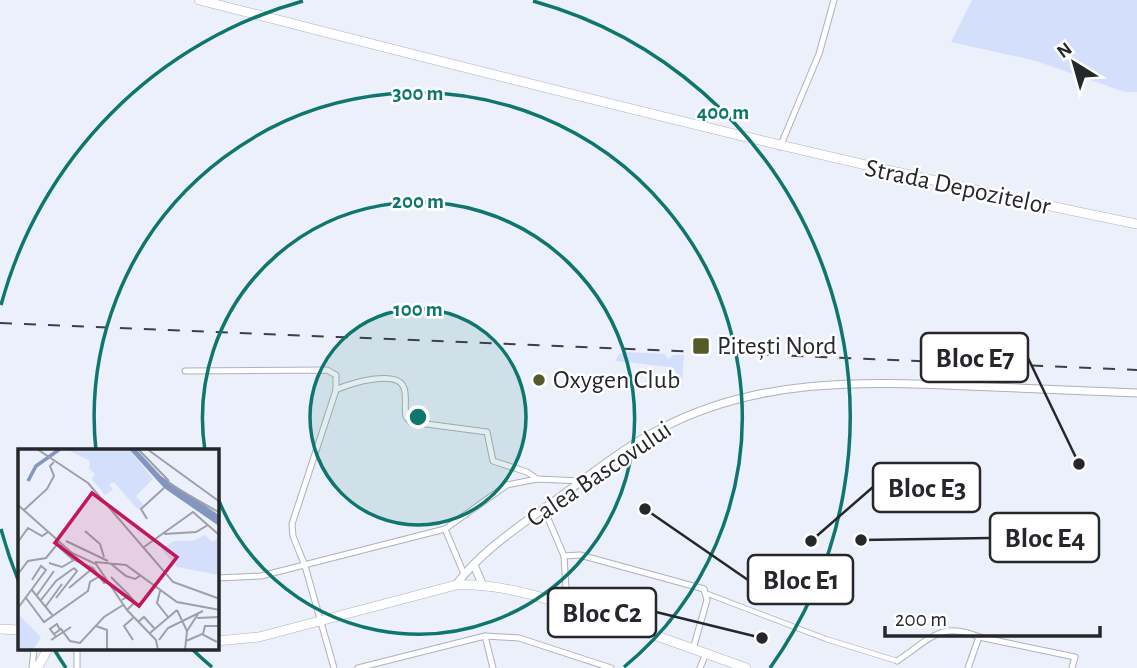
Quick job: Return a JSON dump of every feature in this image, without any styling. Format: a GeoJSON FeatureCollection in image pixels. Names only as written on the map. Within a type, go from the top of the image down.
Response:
{"type":"FeatureCollection","features":[{"type":"Feature","properties":{"kind":"main road","name":"Strada Depozitelor"},"geometry":{"type":"LineString","coordinates":[[199,0],[780,147],[931,183],[1137,224]]}},
{"type":"Feature","properties":{"kind":"main road"},"geometry":{"type":"LineString","coordinates":[[219,641],[259,637],[456,585],[483,586],[567,605],[746,668]]}},
{"type":"Feature","properties":{"kind":"main road"},"geometry":{"type":"LineString","coordinates":[[0,629],[18,630]]}},
{"type":"Feature","properties":{"kind":"main road"},"geometry":{"type":"LineString","coordinates":[[35,668],[47,650]]}},
{"type":"Feature","properties":{"kind":"street"},"geometry":{"type":"LineString","coordinates":[[780,147],[819,54],[835,0]]}},
{"type":"Feature","properties":{"kind":"street"},"geometry":{"type":"LineString","coordinates":[[185,371],[333,371],[336,390],[292,524],[293,536],[322,620],[334,668]]}},
{"type":"Feature","properties":{"kind":"street"},"geometry":{"type":"LineString","coordinates":[[336,390],[360,381],[387,378],[399,381],[404,387],[406,417],[411,422],[487,432],[493,461],[527,472],[537,479]]}},
{"type":"Feature","properties":{"kind":"street","name":"Calea Bascovului"},"geometry":{"type":"LineString","coordinates":[[456,585],[474,565],[583,481],[666,426],[725,403],[791,387],[855,382],[1137,393]]}},
{"type":"Feature","properties":{"kind":"street"},"geometry":{"type":"LineString","coordinates":[[219,578],[261,576],[445,529],[507,485],[537,479],[583,481]]}},
{"type":"Feature","properties":{"kind":"street"},"geometry":{"type":"LineString","coordinates":[[544,509],[564,556],[567,605]]}},
{"type":"Feature","properties":{"kind":"street"},"geometry":{"type":"LineString","coordinates":[[445,529],[464,574]]}},
{"type":"Feature","properties":{"kind":"street"},"geometry":{"type":"LineString","coordinates":[[564,556],[580,555],[704,589],[708,594],[826,639],[897,661],[947,628],[1075,657],[1072,668]]}},
{"type":"Feature","properties":{"kind":"street"},"geometry":{"type":"LineString","coordinates":[[474,565],[483,586]]}},
{"type":"Feature","properties":{"kind":"street"},"geometry":{"type":"LineString","coordinates":[[693,649],[708,594]]}},
{"type":"Feature","properties":{"kind":"street"},"geometry":{"type":"LineString","coordinates":[[358,668],[485,636],[519,638],[607,667]]}},
{"type":"Feature","properties":{"kind":"street"},"geometry":{"type":"LineString","coordinates":[[485,636],[494,668]]}},
{"type":"Feature","properties":{"kind":"street"},"geometry":{"type":"LineString","coordinates":[[968,668],[979,637]]}},
{"type":"Feature","properties":{"kind":"street"},"geometry":{"type":"LineString","coordinates":[[34,650],[35,668]]}},
{"type":"Feature","properties":{"kind":"street"},"geometry":{"type":"LineString","coordinates":[[77,650],[77,668]]}},
{"type":"Feature","properties":{"kind":"street"},"geometry":{"type":"LineString","coordinates":[[700,668],[706,653]]}},
{"type":"Feature","properties":{"kind":"shaded area"},"geometry":{"type":"Polygon","coordinates":[[[972,0],[1137,0],[1137,92],[1125,92],[1036,61],[951,42],[972,0]]]}},
{"type":"Feature","properties":{"kind":"shaded area"},"geometry":{"type":"Polygon","coordinates":[[[619,354],[665,354],[668,359],[673,355],[684,355],[682,386],[674,385],[676,372],[670,367],[615,361],[619,354]]]}},
{"type":"Feature","properties":{"kind":"railway"},"geometry":{"type":"LineString","coordinates":[[0,323],[1137,370]]}},
{"type":"Feature","properties":{"kind":"place","name":"Pitești Nord"},"geometry":{"type":"Point","coordinates":[701,346]}},
{"type":"Feature","properties":{"kind":"place","name":"Oxygen Club"},"geometry":{"type":"Point","coordinates":[539,380]}},
{"type":"Feature","properties":{"kind":"place","name":"Bloc E7"},"geometry":{"type":"Point","coordinates":[1079,464]}},
{"type":"Feature","properties":{"kind":"place","name":"Bloc E1"},"geometry":{"type":"Point","coordinates":[645,509]}},
{"type":"Feature","properties":{"kind":"place","name":"Bloc E4"},"geometry":{"type":"Point","coordinates":[861,540]}},
{"type":"Feature","properties":{"kind":"place","name":"Bloc E3"},"geometry":{"type":"Point","coordinates":[811,541]}},
{"type":"Feature","properties":{"kind":"place","name":"Bloc C2"},"geometry":{"type":"Point","coordinates":[762,638]}}]}
